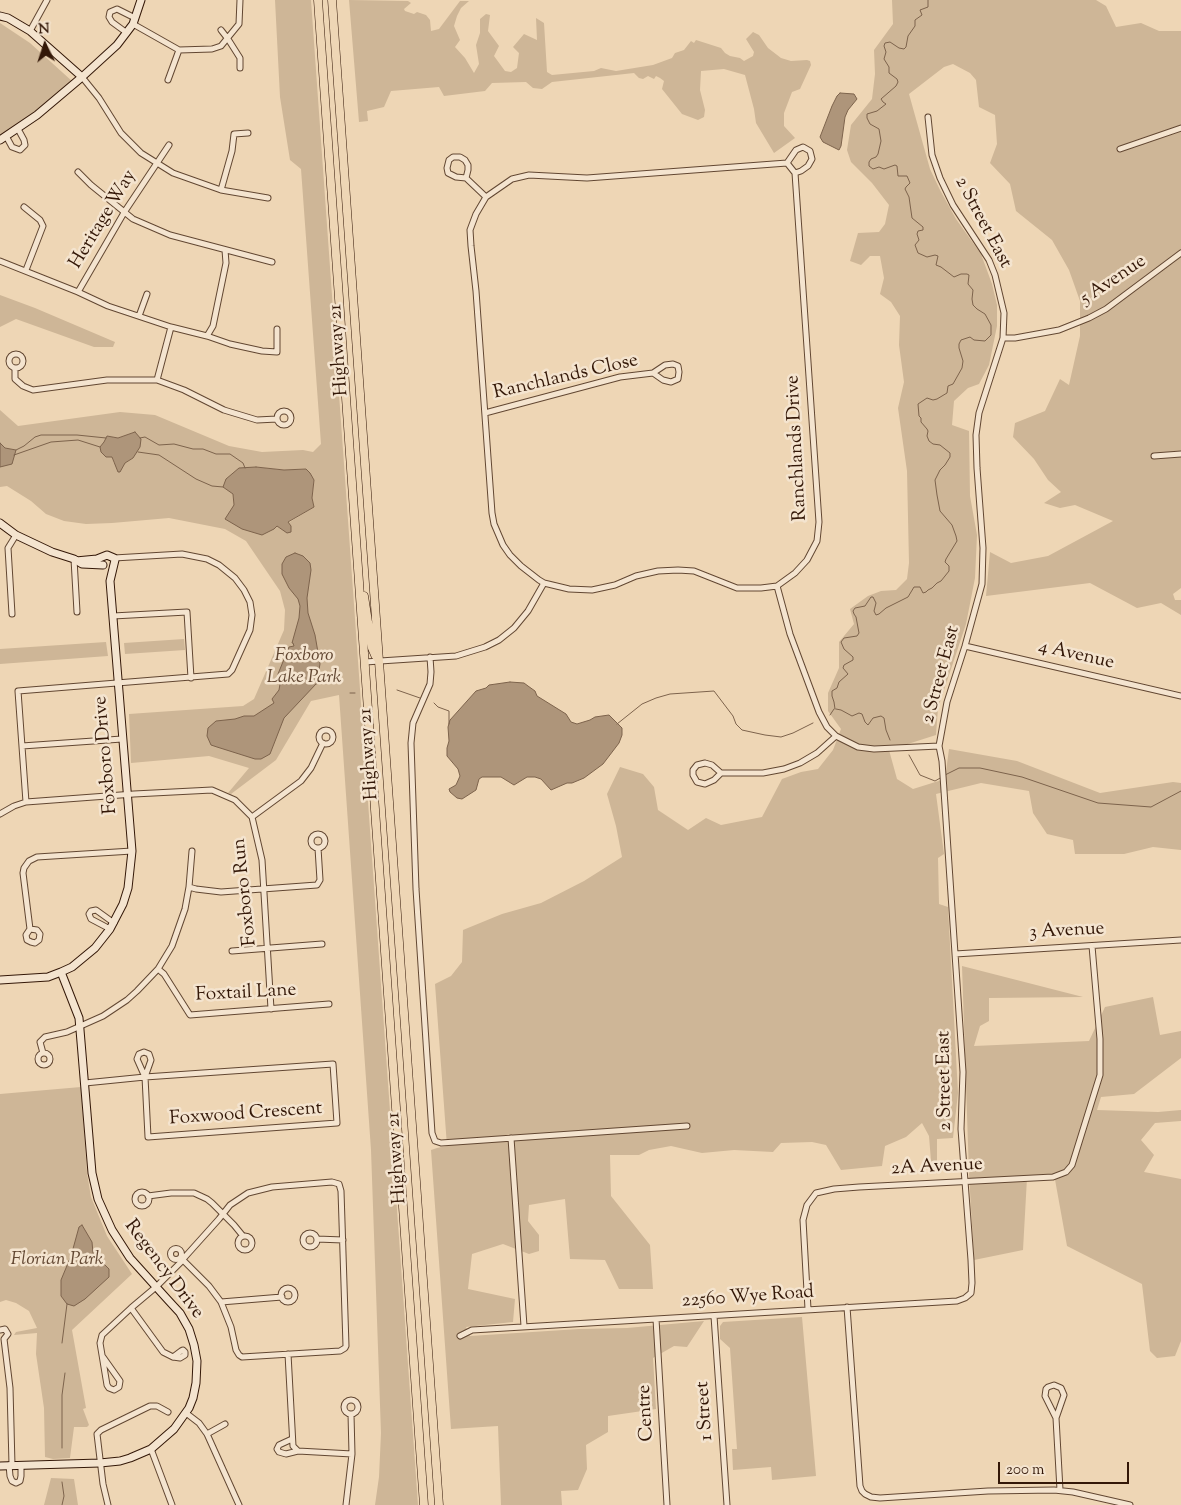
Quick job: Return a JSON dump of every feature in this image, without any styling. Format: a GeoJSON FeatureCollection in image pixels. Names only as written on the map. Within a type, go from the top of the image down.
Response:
{"type":"FeatureCollection","features":[{"type":"Feature","properties":{"kind":"main road","name":"Highway 21"},"geometry":{"type":"LineString","coordinates":[[318,0],[424,1505]]}},
{"type":"Feature","properties":{"kind":"main road","name":"Highway 21"},"geometry":{"type":"LineString","coordinates":[[332,0],[439,1505]]}},
{"type":"Feature","properties":{"kind":"main road"},"geometry":{"type":"LineString","coordinates":[[358,569],[372,648],[374,655],[380,661]]}},
{"type":"Feature","properties":{"kind":"street"},"geometry":{"type":"LineString","coordinates":[[30,30],[47,0]]}},
{"type":"Feature","properties":{"kind":"street"},"geometry":{"type":"LineString","coordinates":[[18,129],[25,145],[20,150],[12,148],[3,138],[37,115],[117,45],[134,21],[141,0]]}},
{"type":"Feature","properties":{"kind":"street"},"geometry":{"type":"LineString","coordinates":[[127,33],[112,22],[109,17],[110,12],[117,9],[179,50],[212,49],[221,46],[239,24],[240,0]]}},
{"type":"Feature","properties":{"kind":"street"},"geometry":{"type":"LineString","coordinates":[[0,16],[8,18],[30,30],[82,77],[99,98],[121,133],[141,153],[173,174],[220,190],[268,198]]}},
{"type":"Feature","properties":{"kind":"street"},"geometry":{"type":"LineString","coordinates":[[221,30],[240,58],[240,68]]}},
{"type":"Feature","properties":{"kind":"street"},"geometry":{"type":"LineString","coordinates":[[168,80],[179,50]]}},
{"type":"Feature","properties":{"kind":"street","name":"2 Street East"},"geometry":{"type":"LineString","coordinates":[[928,117],[932,155],[940,178],[953,205],[989,260],[995,274],[1004,313],[1003,338],[978,413],[976,435],[983,569],[980,594],[947,702],[939,746],[943,770],[963,1072],[961,1129],[971,1268],[971,1293]]}},
{"type":"Feature","properties":{"kind":"street"},"geometry":{"type":"LineString","coordinates":[[1120,149],[1181,128]]}},
{"type":"Feature","properties":{"kind":"street"},"geometry":{"type":"LineString","coordinates":[[220,190],[232,151],[234,134],[248,133]]}},
{"type":"Feature","properties":{"kind":"street","name":"Heritage Way"},"geometry":{"type":"LineString","coordinates":[[78,292],[125,211],[169,145]]}},
{"type":"Feature","properties":{"kind":"street"},"geometry":{"type":"LineString","coordinates":[[787,163],[795,173],[801,171],[808,166],[812,159],[810,151],[803,147],[796,150],[787,163],[777,165],[587,178],[529,175],[512,179],[486,197],[476,214],[470,230],[494,524],[503,545],[521,566],[544,582],[569,590],[592,590],[636,576],[658,571],[678,570],[694,571],[737,588],[749,589],[777,586],[790,634],[819,712],[827,727],[836,736],[858,747],[874,749],[939,746]]}},
{"type":"Feature","properties":{"kind":"street"},"geometry":{"type":"LineString","coordinates":[[466,178],[468,165],[464,160],[460,157],[453,157],[449,160],[446,168],[448,173],[456,177],[466,178],[486,197]]}},
{"type":"Feature","properties":{"kind":"street"},"geometry":{"type":"LineString","coordinates":[[78,172],[91,185],[133,218],[170,235],[272,262]]}},
{"type":"Feature","properties":{"kind":"street","name":"Ranchlands Drive"},"geometry":{"type":"LineString","coordinates":[[777,586],[795,573],[806,560],[816,541],[818,522],[795,173]]}},
{"type":"Feature","properties":{"kind":"street"},"geometry":{"type":"LineString","coordinates":[[24,206],[40,220],[43,226],[26,270]]}},
{"type":"Feature","properties":{"kind":"street"},"geometry":{"type":"LineString","coordinates":[[207,336],[212,326],[226,263],[225,250]]}},
{"type":"Feature","properties":{"kind":"street","name":"5 Avenue"},"geometry":{"type":"LineString","coordinates":[[1003,338],[1015,338],[1059,330],[1089,318],[1106,309],[1181,253]]}},
{"type":"Feature","properties":{"kind":"street"},"geometry":{"type":"LineString","coordinates":[[0,261],[26,270],[108,306],[230,344],[277,352],[277,329]]}},
{"type":"Feature","properties":{"kind":"street"},"geometry":{"type":"LineString","coordinates":[[139,316],[147,294]]}},
{"type":"Feature","properties":{"kind":"street"},"geometry":{"type":"LineString","coordinates":[[157,380],[171,327]]}},
{"type":"Feature","properties":{"kind":"street","name":"Ranchlands Close"},"geometry":{"type":"LineString","coordinates":[[485,413],[620,377],[653,373],[665,365],[673,364],[678,366],[679,372],[678,378],[671,382],[663,380],[653,373]]}},
{"type":"Feature","properties":{"kind":"street"},"geometry":{"type":"LineString","coordinates":[[15,368],[16,379],[23,386],[33,390],[107,380],[157,380],[184,390],[224,410],[257,420],[277,419]]}},
{"type":"Feature","properties":{"kind":"street"},"geometry":{"type":"LineString","coordinates":[[1154,456],[1181,454]]}},
{"type":"Feature","properties":{"kind":"street"},"geometry":{"type":"LineString","coordinates":[[0,523],[16,535],[82,564],[108,563],[127,557],[182,554],[207,559],[219,565],[244,590],[250,602],[252,616],[250,630],[232,670],[223,676],[18,691],[26,802]]}},
{"type":"Feature","properties":{"kind":"street"},"geometry":{"type":"LineString","coordinates":[[12,614],[8,548],[16,535]]}},
{"type":"Feature","properties":{"kind":"street"},"geometry":{"type":"LineString","coordinates":[[75,560],[76,612]]}},
{"type":"Feature","properties":{"kind":"street","name":"Foxboro Drive"},"geometry":{"type":"LineString","coordinates":[[0,980],[48,977],[60,970],[72,967],[94,948],[112,926],[123,904],[128,888],[132,851],[108,563]]}},
{"type":"Feature","properties":{"kind":"street"},"geometry":{"type":"LineString","coordinates":[[365,662],[456,656],[485,647],[499,640],[514,628],[528,611],[544,582]]}},
{"type":"Feature","properties":{"kind":"street"},"geometry":{"type":"LineString","coordinates":[[113,616],[187,612],[191,678]]}},
{"type":"Feature","properties":{"kind":"street","name":"4 Avenue"},"geometry":{"type":"LineString","coordinates":[[965,646],[1181,696]]}},
{"type":"Feature","properties":{"kind":"street"},"geometry":{"type":"LineString","coordinates":[[430,657],[430,684],[413,723],[411,758],[416,889],[432,1133],[435,1141],[441,1143],[687,1126]]}},
{"type":"Feature","properties":{"kind":"street"},"geometry":{"type":"LineString","coordinates":[[721,773],[714,780],[705,784],[697,782],[693,775],[693,770],[697,765],[705,763],[712,765],[721,773],[763,772],[784,769],[800,763],[817,753],[836,736]]}},
{"type":"Feature","properties":{"kind":"street"},"geometry":{"type":"LineString","coordinates":[[22,746],[122,739]]}},
{"type":"Feature","properties":{"kind":"street"},"geometry":{"type":"LineString","coordinates":[[252,817],[301,781],[311,768],[323,743]]}},
{"type":"Feature","properties":{"kind":"street","name":"Foxboro Run"},"geometry":{"type":"LineString","coordinates":[[0,814],[26,802],[127,794],[212,790],[235,800],[252,817],[262,860],[272,1009]]}},
{"type":"Feature","properties":{"kind":"street"},"geometry":{"type":"LineString","coordinates":[[189,887],[221,892],[317,886],[320,880],[318,848]]}},
{"type":"Feature","properties":{"kind":"street"},"geometry":{"type":"LineString","coordinates":[[30,929],[23,873],[29,861],[37,857],[132,851]]}},
{"type":"Feature","properties":{"kind":"street"},"geometry":{"type":"LineString","coordinates":[[43,1053],[40,1042],[45,1037],[67,1032],[103,1016],[138,992],[158,969],[172,946],[182,921],[189,887],[192,851]]}},
{"type":"Feature","properties":{"kind":"street","name":"3 Avenue"},"geometry":{"type":"LineString","coordinates":[[955,954],[1181,940]]}},
{"type":"Feature","properties":{"kind":"street"},"geometry":{"type":"LineString","coordinates":[[232,951],[322,944]]}},
{"type":"Feature","properties":{"kind":"street","name":"2A Avenue"},"geometry":{"type":"LineString","coordinates":[[808,1309],[803,1220],[808,1205],[816,1193],[834,1189],[1053,1177],[1066,1172],[1072,1165],[1100,1074],[1100,1039],[1092,946]]}},
{"type":"Feature","properties":{"kind":"street","name":"Foxtail Lane"},"geometry":{"type":"LineString","coordinates":[[158,969],[164,974],[190,1015],[328,1004]]}},
{"type":"Feature","properties":{"kind":"street","name":"Regency Drive"},"geometry":{"type":"LineString","coordinates":[[0,1466],[120,1461],[151,1449],[174,1429],[186,1413],[193,1398],[196,1383],[197,1369],[194,1345],[189,1329],[180,1313],[130,1258],[112,1230],[98,1199],[92,1173],[80,1027],[77,1012],[60,970]]}},
{"type":"Feature","properties":{"kind":"street","name":"Foxwood Crescent"},"geometry":{"type":"LineString","coordinates":[[85,1083],[144,1077],[333,1064],[337,1124],[148,1137],[144,1077]]}},
{"type":"Feature","properties":{"kind":"street"},"geometry":{"type":"LineString","coordinates":[[511,1138],[524,1326]]}},
{"type":"Feature","properties":{"kind":"street"},"geometry":{"type":"LineString","coordinates":[[102,1357],[120,1382],[119,1387],[114,1390],[107,1386],[102,1357],[100,1343],[102,1335],[156,1287],[182,1258],[223,1214],[230,1205],[248,1193],[272,1187],[332,1182],[339,1184],[340,1187],[345,1348],[340,1351],[242,1357],[236,1350],[231,1327],[221,1302],[209,1286],[182,1258]]}},
{"type":"Feature","properties":{"kind":"street"},"geometry":{"type":"LineString","coordinates":[[148,1196],[194,1193],[208,1199],[243,1236]]}},
{"type":"Feature","properties":{"kind":"street"},"geometry":{"type":"LineString","coordinates":[[317,1239],[343,1240]]}},
{"type":"Feature","properties":{"kind":"street","name":"22560 Wye Road"},"geometry":{"type":"LineString","coordinates":[[460,1336],[472,1330],[524,1326],[957,1301],[971,1293]]}},
{"type":"Feature","properties":{"kind":"street"},"geometry":{"type":"LineString","coordinates":[[221,1302],[282,1297]]}},
{"type":"Feature","properties":{"kind":"street"},"geometry":{"type":"LineString","coordinates":[[847,1307],[860,1486],[868,1497],[880,1498],[1003,1490],[1060,1490],[1130,1505]]}},
{"type":"Feature","properties":{"kind":"street"},"geometry":{"type":"LineString","coordinates":[[131,1308],[163,1352],[173,1357]]}},
{"type":"Feature","properties":{"kind":"street","name":"1 Street"},"geometry":{"type":"LineString","coordinates":[[714,1316],[727,1505]]}},
{"type":"Feature","properties":{"kind":"street","name":"Centre"},"geometry":{"type":"LineString","coordinates":[[656,1319],[667,1505]]}},
{"type":"Feature","properties":{"kind":"street"},"geometry":{"type":"LineString","coordinates":[[0,1330],[4,1329],[8,1332],[8,1336],[2,1338],[10,1388],[10,1476],[12,1481],[16,1483],[20,1481],[21,1465]]}},
{"type":"Feature","properties":{"kind":"street"},"geometry":{"type":"LineString","coordinates":[[288,1354],[292,1440],[293,1446],[298,1451]]}},
{"type":"Feature","properties":{"kind":"street"},"geometry":{"type":"LineString","coordinates":[[1056,1418],[1045,1396],[1046,1389],[1054,1385],[1061,1388],[1064,1395],[1056,1418],[1060,1490]]}},
{"type":"Feature","properties":{"kind":"street"},"geometry":{"type":"LineString","coordinates":[[108,1505],[96,1434],[150,1406],[157,1406],[168,1412]]}},
{"type":"Feature","properties":{"kind":"street"},"geometry":{"type":"LineString","coordinates":[[186,1413],[199,1423],[207,1434],[239,1505]]}},
{"type":"Feature","properties":{"kind":"street"},"geometry":{"type":"LineString","coordinates":[[346,1505],[352,1454],[351,1414]]}},
{"type":"Feature","properties":{"kind":"street"},"geometry":{"type":"LineString","coordinates":[[207,1434],[225,1424]]}},
{"type":"Feature","properties":{"kind":"street"},"geometry":{"type":"LineString","coordinates":[[292,1440],[279,1445],[277,1449],[279,1452],[286,1454],[298,1451],[352,1454]]}},
{"type":"Feature","properties":{"kind":"street"},"geometry":{"type":"LineString","coordinates":[[151,1449],[172,1505]]}},
{"type":"Feature","properties":{"kind":"green space","name":"Foxboro Lake Park"},"geometry":{"type":"Polygon","coordinates":[[[275,0],[311,0],[418,1505],[375,1505],[379,1477],[381,1433],[371,1150],[339,695],[311,701],[276,760],[231,794],[228,793],[249,768],[209,756],[131,763],[129,714],[243,706],[254,699],[284,630],[285,610],[280,591],[246,541],[225,529],[169,518],[86,524],[64,521],[46,514],[31,501],[7,486],[0,487],[0,467],[4,465],[16,450],[5,448],[0,443],[0,410],[18,426],[120,412],[155,415],[229,446],[262,452],[303,450],[313,452],[321,444],[301,169],[290,160],[280,97],[275,0]],[[135,432],[118,438],[107,436],[105,442],[100,447],[112,457],[114,463],[125,463],[133,458],[137,436],[135,432]],[[256,467],[233,493],[234,505],[283,530],[288,523],[314,507],[312,498],[314,480],[306,469],[284,470],[256,467]]]}},
{"type":"Feature","properties":{"kind":"green space"},"geometry":{"type":"Polygon","coordinates":[[[349,0],[408,1],[411,3],[404,9],[405,11],[426,15],[430,20],[431,31],[439,29],[460,1],[469,1],[461,8],[457,16],[454,26],[460,40],[455,47],[465,58],[474,73],[479,64],[476,45],[480,33],[480,19],[486,14],[490,15],[488,31],[499,46],[494,56],[505,71],[511,72],[517,68],[519,53],[513,47],[524,34],[537,40],[536,18],[544,23],[547,72],[552,75],[594,71],[601,68],[616,71],[653,65],[672,58],[675,53],[684,50],[691,41],[694,43],[696,40],[721,48],[730,56],[744,61],[753,56],[754,52],[746,39],[753,32],[759,35],[768,48],[781,58],[791,61],[810,61],[811,65],[800,89],[792,92],[784,113],[784,126],[795,138],[774,153],[756,123],[745,75],[724,69],[701,71],[700,90],[705,110],[704,117],[698,120],[682,114],[662,89],[664,81],[660,78],[656,76],[654,79],[648,76],[643,79],[634,73],[552,82],[542,89],[533,88],[526,82],[492,83],[485,91],[444,96],[439,87],[391,91],[384,107],[367,111],[368,121],[359,122],[349,0]]]}},
{"type":"Feature","properties":{"kind":"green space"},"geometry":{"type":"Polygon","coordinates":[[[892,0],[1096,0],[1106,6],[1116,27],[1141,23],[1159,31],[1181,31],[1181,588],[1173,594],[1175,600],[1181,600],[1181,615],[1161,603],[1137,608],[1090,583],[986,596],[990,552],[1011,563],[1048,556],[1113,521],[1075,505],[1060,508],[1044,503],[1061,492],[1048,480],[1034,459],[1013,437],[1015,423],[1045,411],[1060,379],[1069,385],[1080,336],[1080,301],[1069,270],[1052,240],[1016,211],[1010,184],[990,163],[997,144],[995,115],[979,107],[976,80],[970,73],[953,64],[944,67],[909,94],[930,169],[956,219],[981,254],[992,284],[997,305],[997,326],[989,365],[979,384],[968,388],[954,401],[952,425],[969,431],[970,496],[977,535],[975,578],[966,624],[938,708],[936,735],[889,750],[897,779],[913,789],[945,779],[949,749],[1017,761],[1100,793],[1173,782],[1181,783],[1181,850],[1153,847],[1124,854],[1075,854],[1073,840],[1047,834],[1033,813],[1029,791],[981,783],[936,794],[944,854],[938,858],[939,904],[948,907],[958,1093],[953,1138],[937,1139],[937,1169],[932,1173],[929,1136],[922,1123],[906,1137],[885,1146],[882,1166],[841,1170],[826,1145],[812,1142],[781,1143],[773,1152],[734,1150],[702,1153],[671,1146],[649,1150],[639,1155],[610,1155],[611,1196],[650,1245],[653,1289],[619,1289],[605,1260],[570,1259],[565,1199],[529,1205],[528,1221],[539,1235],[539,1251],[529,1254],[503,1244],[472,1254],[468,1289],[515,1299],[513,1322],[466,1327],[470,1336],[627,1328],[704,1321],[687,1347],[674,1346],[653,1358],[656,1409],[608,1416],[608,1432],[586,1445],[587,1469],[578,1490],[561,1491],[562,1505],[501,1505],[498,1426],[451,1429],[431,1150],[447,1146],[435,984],[451,976],[462,962],[463,930],[502,914],[541,903],[584,881],[622,857],[607,794],[620,767],[643,774],[654,787],[658,810],[688,830],[706,818],[721,825],[762,817],[782,779],[801,772],[818,769],[833,750],[841,729],[828,711],[828,693],[839,668],[839,642],[854,624],[850,609],[868,596],[881,591],[896,590],[907,579],[909,563],[907,471],[898,408],[904,382],[899,345],[900,316],[891,302],[880,294],[884,278],[880,256],[870,256],[861,265],[850,261],[858,233],[879,232],[885,224],[889,205],[872,183],[851,162],[847,150],[851,125],[872,99],[875,74],[874,50],[893,24],[892,0]]]}},
{"type":"Feature","properties":{"kind":"green space"},"geometry":{"type":"Polygon","coordinates":[[[0,23],[30,43],[73,82],[42,110],[0,136],[0,23]]]}},
{"type":"Feature","properties":{"kind":"green space"},"geometry":{"type":"Polygon","coordinates":[[[0,295],[115,342],[113,347],[94,347],[16,319],[0,327],[0,295]]]}},
{"type":"Feature","properties":{"kind":"green space"},"geometry":{"type":"Polygon","coordinates":[[[184,639],[185,650],[125,654],[124,643],[184,639]]]}},
{"type":"Feature","properties":{"kind":"green space"},"geometry":{"type":"Polygon","coordinates":[[[106,642],[108,656],[0,664],[0,649],[106,642]]]}},
{"type":"Feature","properties":{"kind":"green space"},"geometry":{"type":"Polygon","coordinates":[[[962,966],[1083,997],[989,998],[989,1021],[980,1026],[974,1046],[1089,1041],[1105,1007],[1153,997],[1160,1035],[1181,1031],[1181,1058],[1134,1094],[1101,1097],[1097,1110],[1158,1112],[1181,1110],[1181,1121],[1155,1123],[1141,1140],[1154,1155],[1144,1172],[1181,1179],[1181,1341],[1175,1356],[1157,1358],[1150,1351],[1142,1284],[1067,1246],[1054,1174],[1027,1178],[1023,1250],[974,1260],[962,966]]]}},
{"type":"Feature","properties":{"kind":"green space","name":"Florian Park"},"geometry":{"type":"Polygon","coordinates":[[[81,1087],[87,1173],[91,1197],[107,1236],[132,1274],[72,1330],[86,1408],[83,1409],[89,1425],[87,1427],[74,1427],[70,1458],[53,1459],[45,1457],[44,1408],[36,1354],[37,1333],[14,1335],[16,1332],[37,1328],[29,1311],[16,1303],[6,1300],[0,1302],[0,1094],[81,1087]]]}},
{"type":"Feature","properties":{"kind":"green space"},"geometry":{"type":"Polygon","coordinates":[[[802,1317],[816,1476],[772,1480],[771,1467],[733,1470],[732,1449],[737,1449],[730,1348],[720,1339],[720,1326],[723,1322],[802,1317]]]}},
{"type":"Feature","properties":{"kind":"green space"},"geometry":{"type":"Polygon","coordinates":[[[51,1478],[74,1479],[78,1505],[44,1505],[51,1478]]]}},
{"type":"Feature","properties":{"kind":"shaded area"},"geometry":{"type":"Polygon","coordinates":[[[840,93],[854,94],[857,99],[845,117],[839,150],[823,142],[820,137],[832,106],[840,93]]]}},
{"type":"Feature","properties":{"kind":"shaded area"},"geometry":{"type":"Polygon","coordinates":[[[135,432],[141,439],[140,447],[133,458],[125,463],[120,472],[118,472],[112,457],[106,457],[101,452],[100,447],[107,436],[118,438],[135,432]]]}},
{"type":"Feature","properties":{"kind":"shaded area"},"geometry":{"type":"Polygon","coordinates":[[[0,443],[5,448],[16,450],[12,464],[0,467],[0,443]]]}},
{"type":"Feature","properties":{"kind":"shaded area"},"geometry":{"type":"Polygon","coordinates":[[[256,467],[284,470],[306,469],[314,480],[312,498],[314,507],[288,522],[291,526],[291,532],[287,533],[277,526],[262,535],[242,529],[225,519],[234,505],[233,494],[223,487],[226,479],[239,468],[256,467]]]}},
{"type":"Feature","properties":{"kind":"shaded area"},"geometry":{"type":"Polygon","coordinates":[[[295,553],[303,556],[310,563],[311,570],[307,598],[308,613],[315,635],[320,664],[318,675],[321,682],[316,684],[284,718],[270,754],[261,759],[255,759],[211,745],[207,736],[208,728],[216,721],[254,716],[274,703],[272,699],[279,690],[280,684],[278,674],[289,647],[294,646],[292,643],[299,618],[300,606],[298,599],[289,588],[282,574],[282,564],[286,557],[295,553]]]}},
{"type":"Feature","properties":{"kind":"shaded area"},"geometry":{"type":"Polygon","coordinates":[[[510,682],[524,683],[535,691],[537,696],[566,714],[571,722],[577,724],[595,717],[609,715],[622,728],[619,743],[603,764],[584,778],[572,783],[567,783],[551,790],[541,779],[535,777],[527,777],[514,785],[501,777],[482,777],[479,779],[476,790],[462,799],[457,798],[449,789],[456,785],[460,776],[458,769],[447,756],[450,720],[476,691],[489,685],[510,682]]]}},
{"type":"Feature","properties":{"kind":"shaded area"},"geometry":{"type":"Polygon","coordinates":[[[82,1225],[92,1242],[93,1253],[109,1269],[109,1277],[85,1299],[74,1306],[67,1304],[61,1296],[61,1280],[71,1256],[79,1227],[82,1225]]]}},
{"type":"Feature","properties":{"kind":"waterway"},"geometry":{"type":"LineString","coordinates":[[835,709],[832,691],[837,688],[839,682],[848,674],[843,668],[844,665],[853,660],[853,657],[844,649],[841,642],[844,638],[857,636],[859,633],[853,611],[855,608],[865,606],[873,597],[876,603],[874,611],[876,615],[879,614],[886,608],[908,597],[914,587],[920,587],[923,593],[926,592],[941,581],[949,571],[949,566],[945,562],[957,541],[952,525],[940,511],[935,480],[950,457],[950,453],[940,445],[929,441],[928,431],[919,416],[918,404],[927,398],[933,400],[947,393],[948,386],[953,384],[962,368],[963,361],[959,348],[961,340],[970,337],[974,340],[985,341],[991,335],[991,325],[985,314],[973,305],[973,290],[968,284],[969,275],[961,274],[954,277],[936,265],[938,256],[927,257],[918,253],[915,245],[919,240],[917,234],[918,231],[923,230],[923,227],[912,218],[909,197],[905,189],[910,183],[907,176],[898,176],[897,166],[895,165],[884,169],[879,167],[873,169],[869,166],[871,159],[878,154],[881,141],[879,129],[870,124],[867,114],[877,111],[886,104],[881,99],[898,82],[889,73],[889,67],[884,59],[886,52],[885,43],[890,42],[904,49],[908,36],[915,26],[915,20],[922,15],[920,10],[928,7],[928,0]]}},
{"type":"Feature","properties":{"kind":"waterway"},"geometry":{"type":"LineString","coordinates":[[16,450],[41,435],[77,435],[106,438]]}},
{"type":"Feature","properties":{"kind":"waterway"},"geometry":{"type":"LineString","coordinates":[[140,438],[145,437],[159,445],[174,444],[193,449],[203,449],[216,454],[230,454],[243,463],[245,468]]}},
{"type":"Feature","properties":{"kind":"waterway"},"geometry":{"type":"LineString","coordinates":[[14,455],[51,442],[78,440],[100,447]]}},
{"type":"Feature","properties":{"kind":"waterway"},"geometry":{"type":"LineString","coordinates":[[138,452],[159,455],[196,479],[212,486],[223,487]]}},
{"type":"Feature","properties":{"kind":"waterway"},"geometry":{"type":"LineString","coordinates":[[397,690],[420,698]]}},
{"type":"Feature","properties":{"kind":"waterway"},"geometry":{"type":"LineString","coordinates":[[617,724],[642,704],[656,698],[670,694],[714,691],[742,730],[781,737],[813,723]]}},
{"type":"Feature","properties":{"kind":"waterway"},"geometry":{"type":"LineString","coordinates":[[350,693],[355,693]]}},
{"type":"Feature","properties":{"kind":"waterway"},"geometry":{"type":"LineString","coordinates":[[434,703],[438,707],[449,711],[449,724]]}},
{"type":"Feature","properties":{"kind":"waterway"},"geometry":{"type":"LineString","coordinates":[[830,715],[834,709]]}},
{"type":"Feature","properties":{"kind":"waterway"},"geometry":{"type":"LineString","coordinates":[[836,709],[852,716],[859,713],[862,714],[868,725],[873,718],[881,716],[884,718],[890,740]]}},
{"type":"Feature","properties":{"kind":"waterway"},"geometry":{"type":"LineString","coordinates":[[909,755],[920,775],[935,781],[942,777]]}},
{"type":"Feature","properties":{"kind":"waterway"},"geometry":{"type":"LineString","coordinates":[[945,775],[959,768],[980,768],[1022,777],[1098,803],[1151,807],[1181,791]]}},
{"type":"Feature","properties":{"kind":"waterway"},"geometry":{"type":"LineString","coordinates":[[62,1343],[67,1304]]}},
{"type":"Feature","properties":{"kind":"waterway"},"geometry":{"type":"LineString","coordinates":[[62,1448],[62,1395],[65,1373]]}},
{"type":"Feature","properties":{"kind":"waterway"},"geometry":{"type":"LineString","coordinates":[[62,1482],[64,1496],[62,1505]]}}]}
